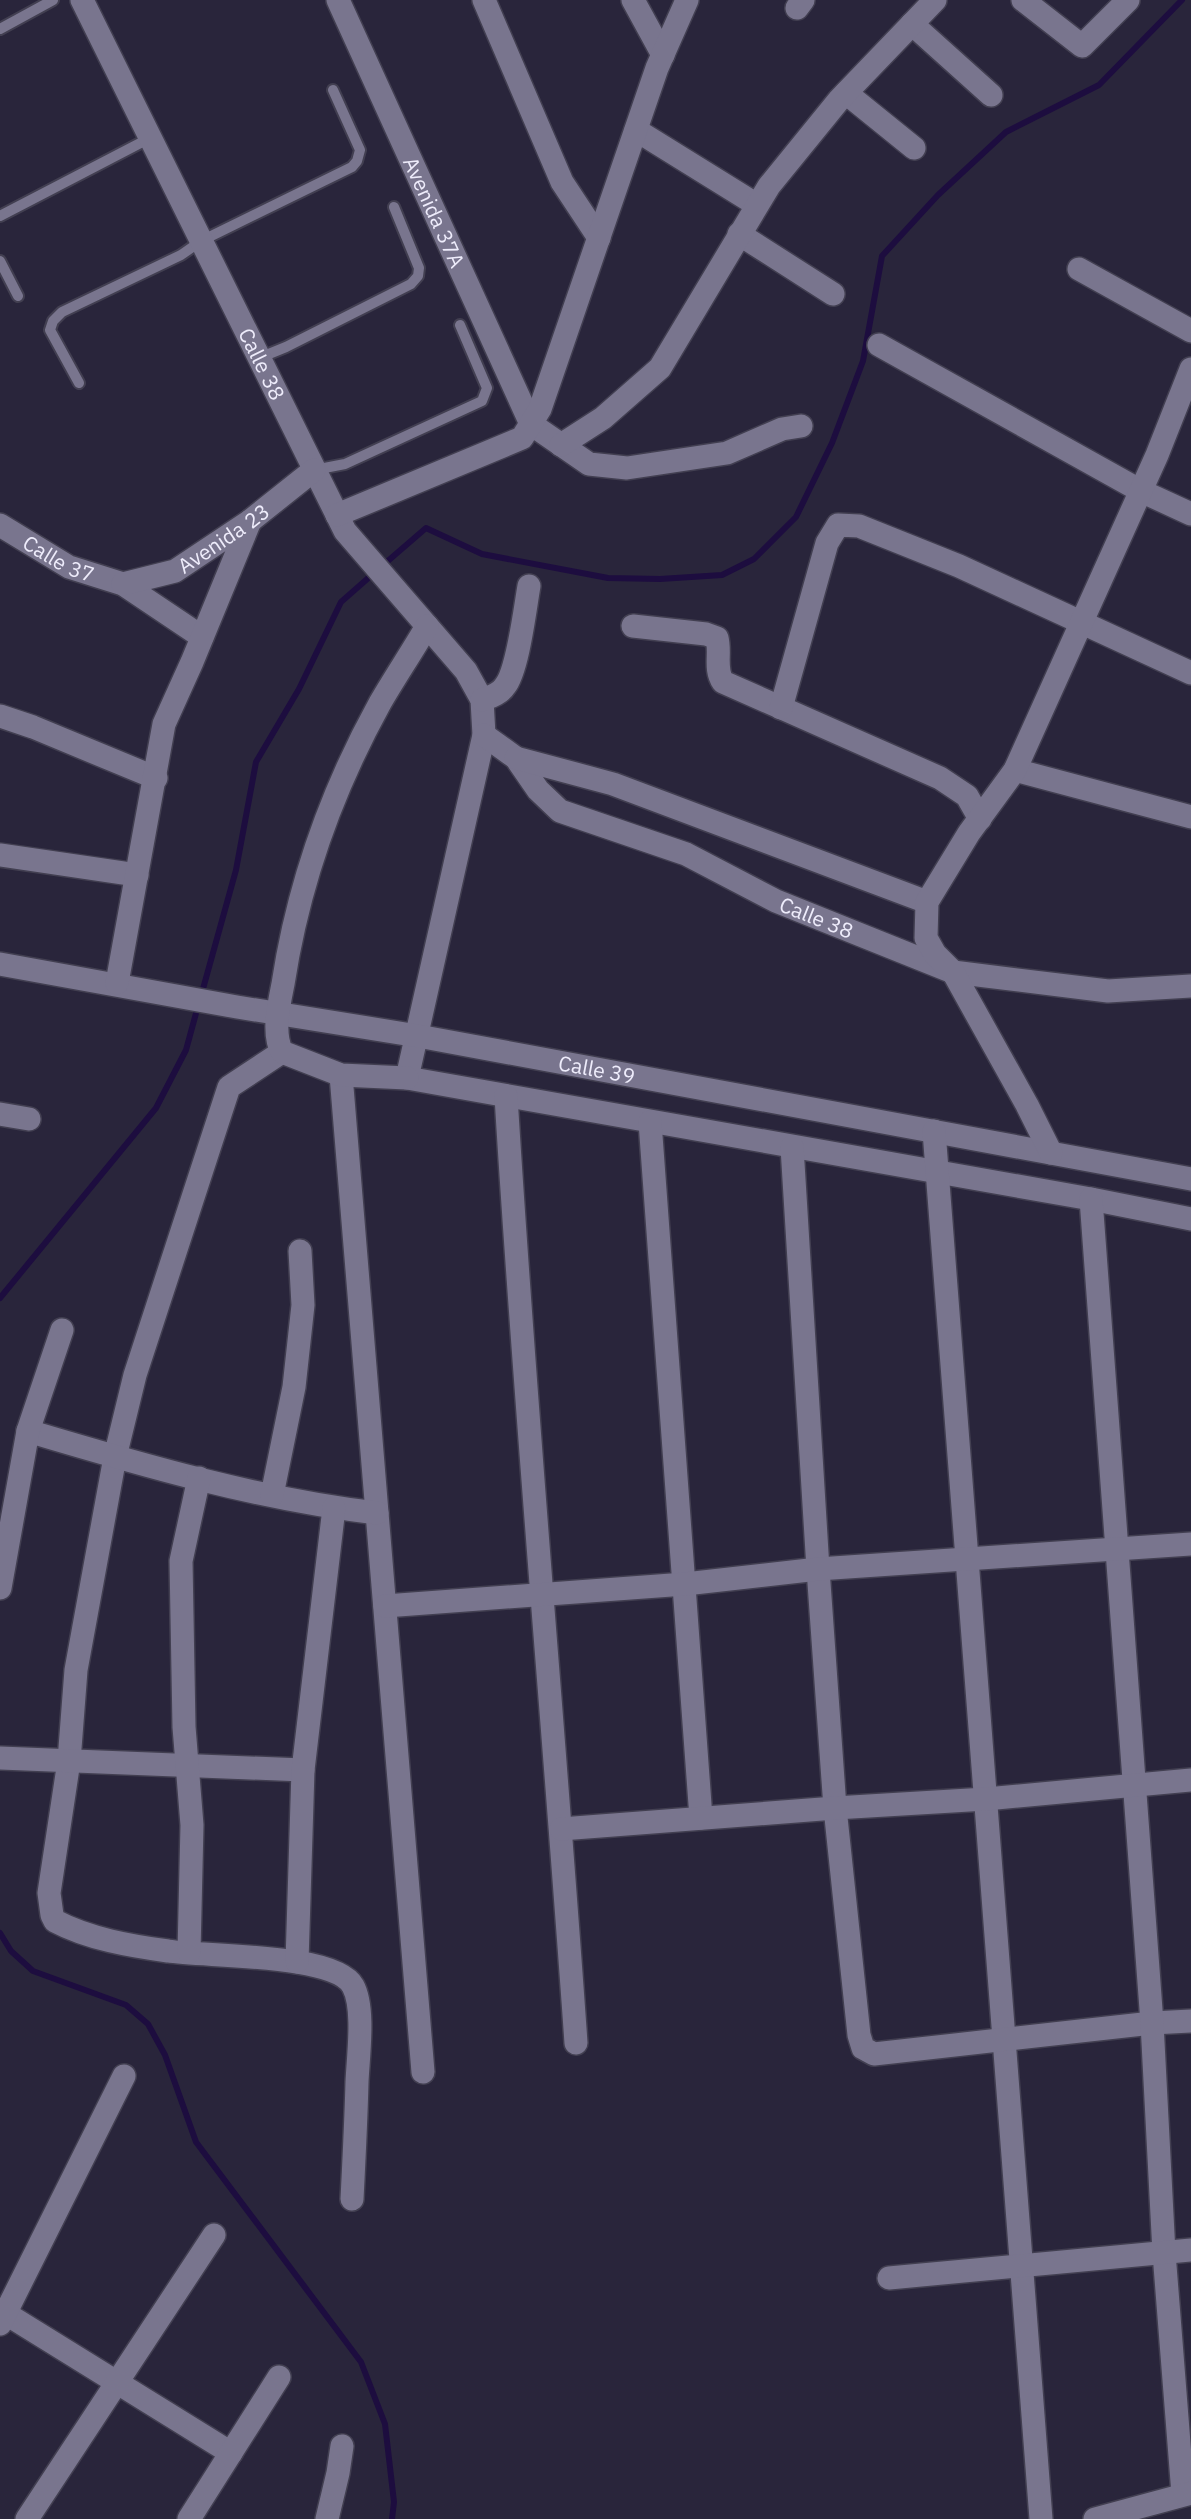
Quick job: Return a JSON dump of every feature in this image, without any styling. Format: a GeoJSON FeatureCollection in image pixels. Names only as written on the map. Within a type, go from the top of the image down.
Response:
{"type":"FeatureCollection","features":[{"type":"Feature","properties":{"kind":"street","name":"Calle 38"},"geometry":{"type":"LineString","coordinates":[[82,0],[345,531],[466,671],[482,700]]}},
{"type":"Feature","properties":{"kind":"street","name":"Avenida 37A"},"geometry":{"type":"LineString","coordinates":[[338,0],[531,424]]}},
{"type":"Feature","properties":{"kind":"street"},"geometry":{"type":"LineString","coordinates":[[484,0],[562,182],[599,238]]}},
{"type":"Feature","properties":{"kind":"street"},"geometry":{"type":"LineString","coordinates":[[632,0],[663,55]]}},
{"type":"Feature","properties":{"kind":"street"},"geometry":{"type":"LineString","coordinates":[[337,515],[522,438],[540,409],[636,130],[663,55],[687,0]]}},
{"type":"Feature","properties":{"kind":"street"},"geometry":{"type":"LineString","coordinates":[[561,446],[603,418],[660,368],[769,186],[846,93],[935,0]]}},
{"type":"Feature","properties":{"kind":"street"},"geometry":{"type":"LineString","coordinates":[[1023,0],[1082,46],[1128,0]]}},
{"type":"Feature","properties":{"kind":"street"},"geometry":{"type":"LineString","coordinates":[[912,24],[991,95]]}},
{"type":"Feature","properties":{"kind":"street"},"geometry":{"type":"LineString","coordinates":[[846,93],[914,148]]}},
{"type":"Feature","properties":{"kind":"street"},"geometry":{"type":"LineString","coordinates":[[636,130],[758,205]]}},
{"type":"Feature","properties":{"kind":"street"},"geometry":{"type":"LineString","coordinates":[[739,234],[833,294]]}},
{"type":"Feature","properties":{"kind":"street"},"geometry":{"type":"LineString","coordinates":[[1079,270],[1191,331]]}},
{"type":"Feature","properties":{"kind":"street"},"geometry":{"type":"LineString","coordinates":[[879,345],[1141,491],[1191,513]]}},
{"type":"Feature","properties":{"kind":"street"},"geometry":{"type":"LineString","coordinates":[[1051,1153],[953,972],[935,954],[926,938],[927,902],[1015,770],[1141,491],[1191,369]]}},
{"type":"Feature","properties":{"kind":"street"},"geometry":{"type":"LineString","coordinates":[[531,424],[589,464],[627,468],[727,453],[782,429],[801,426]]}},
{"type":"Feature","properties":{"kind":"street","name":"Avenida 23"},"geometry":{"type":"LineString","coordinates":[[123,584],[175,571],[250,520],[314,470]]}},
{"type":"Feature","properties":{"kind":"street"},"geometry":{"type":"LineString","coordinates":[[117,984],[164,724],[250,520]]}},
{"type":"Feature","properties":{"kind":"street"},"geometry":{"type":"LineString","coordinates":[[781,708],[827,543],[838,524],[859,526],[959,566],[1191,673]]}},
{"type":"Feature","properties":{"kind":"street","name":"Calle 37"},"geometry":{"type":"LineString","coordinates":[[0,525],[69,567],[123,584],[202,637]]}},
{"type":"Feature","properties":{"kind":"street"},"geometry":{"type":"LineString","coordinates":[[407,1078],[484,735],[482,700],[506,686],[514,664],[529,586]]}},
{"type":"Feature","properties":{"kind":"street"},"geometry":{"type":"LineString","coordinates":[[427,626],[380,704],[334,799],[312,857],[289,945],[278,1012],[278,1044],[282,1052],[341,1075],[407,1078],[1191,1219]]}},
{"type":"Feature","properties":{"kind":"street"},"geometry":{"type":"LineString","coordinates":[[633,626],[706,634],[717,638],[720,648],[718,674],[723,682],[940,778],[967,796],[980,819]]}},
{"type":"Feature","properties":{"kind":"street"},"geometry":{"type":"LineString","coordinates":[[0,716],[156,778]]}},
{"type":"Feature","properties":{"kind":"street","name":"Calle 38"},"geometry":{"type":"LineString","coordinates":[[484,735],[516,758],[538,790],[560,811],[686,854],[776,901],[953,972],[1108,991],[1191,986]]}},
{"type":"Feature","properties":{"kind":"street"},"geometry":{"type":"LineString","coordinates":[[516,758],[613,784],[927,902]]}},
{"type":"Feature","properties":{"kind":"street"},"geometry":{"type":"LineString","coordinates":[[1015,770],[1191,817]]}},
{"type":"Feature","properties":{"kind":"street"},"geometry":{"type":"LineString","coordinates":[[0,855],[137,875]]}},
{"type":"Feature","properties":{"kind":"street","name":"Calle 39"},"geometry":{"type":"LineString","coordinates":[[0,964],[237,1007],[418,1036],[1191,1179]]}},
{"type":"Feature","properties":{"kind":"street"},"geometry":{"type":"LineString","coordinates":[[282,1052],[229,1087],[135,1375],[115,1457],[76,1670],[69,1760],[49,1893],[50,1908],[55,1921],[71,1930],[171,1952],[297,1962],[335,1970],[353,1986],[360,2017],[352,2199]]}},
{"type":"Feature","properties":{"kind":"street"},"geometry":{"type":"LineString","coordinates":[[341,1075],[422,2072]]}},
{"type":"Feature","properties":{"kind":"street"},"geometry":{"type":"LineString","coordinates":[[506,1096],[521,1346],[576,2043]]}},
{"type":"Feature","properties":{"kind":"street"},"geometry":{"type":"LineString","coordinates":[[0,1114],[29,1119]]}},
{"type":"Feature","properties":{"kind":"street"},"geometry":{"type":"LineString","coordinates":[[650,1122],[701,1818]]}},
{"type":"Feature","properties":{"kind":"street"},"geometry":{"type":"LineString","coordinates":[[934,1131],[1041,2519]]}},
{"type":"Feature","properties":{"kind":"street"},"geometry":{"type":"LineString","coordinates":[[792,1147],[835,1808],[859,2035],[863,2048],[874,2054],[1152,2022],[1191,2021]]}},
{"type":"Feature","properties":{"kind":"street"},"geometry":{"type":"LineString","coordinates":[[1091,1199],[1152,2022],[1164,2253],[1187,2493],[1095,2519]]}},
{"type":"Feature","properties":{"kind":"street"},"geometry":{"type":"LineString","coordinates":[[272,1495],[294,1387],[303,1305],[300,1251]]}},
{"type":"Feature","properties":{"kind":"street"},"geometry":{"type":"LineString","coordinates":[[0,1588],[28,1431],[62,1329]]}},
{"type":"Feature","properties":{"kind":"street"},"geometry":{"type":"LineString","coordinates":[[28,1431],[236,1489],[334,1508],[377,1513]]}},
{"type":"Feature","properties":{"kind":"street"},"geometry":{"type":"LineString","coordinates":[[189,1952],[192,1825],[184,1727],[181,1561],[199,1478]]}},
{"type":"Feature","properties":{"kind":"street"},"geometry":{"type":"LineString","coordinates":[[297,1962],[303,1770],[334,1508]]}},
{"type":"Feature","properties":{"kind":"street"},"geometry":{"type":"LineString","coordinates":[[386,1606],[685,1584],[818,1569],[1191,1544]]}},
{"type":"Feature","properties":{"kind":"street"},"geometry":{"type":"LineString","coordinates":[[0,1758],[303,1770]]}},
{"type":"Feature","properties":{"kind":"street"},"geometry":{"type":"LineString","coordinates":[[561,1829],[986,1799],[1191,1780]]}},
{"type":"Feature","properties":{"kind":"street"},"geometry":{"type":"LineString","coordinates":[[124,2076],[2,2316],[118,2382],[231,2453]]}},
{"type":"Feature","properties":{"kind":"street"},"geometry":{"type":"LineString","coordinates":[[27,2519],[214,2235]]}},
{"type":"Feature","properties":{"kind":"street"},"geometry":{"type":"LineString","coordinates":[[889,2278],[1191,2250]]}},
{"type":"Feature","properties":{"kind":"street"},"geometry":{"type":"LineString","coordinates":[[190,2519],[279,2377]]}},
{"type":"Feature","properties":{"kind":"street"},"geometry":{"type":"LineString","coordinates":[[327,2519],[342,2446]]}},
{"type":"Feature","properties":{"kind":"lane"},"geometry":{"type":"LineString","coordinates":[[0,29],[53,0]]}},
{"type":"Feature","properties":{"kind":"lane"},"geometry":{"type":"LineString","coordinates":[[79,383],[50,330],[62,312],[181,255],[201,241],[352,167],[358,161],[360,150],[332,89]]}},
{"type":"Feature","properties":{"kind":"lane"},"geometry":{"type":"LineString","coordinates":[[0,216],[150,138]]}},
{"type":"Feature","properties":{"kind":"lane"},"geometry":{"type":"LineString","coordinates":[[259,358],[411,284],[418,276],[419,268],[394,207]]}},
{"type":"Feature","properties":{"kind":"lane"},"geometry":{"type":"LineString","coordinates":[[0,261],[18,296]]}},
{"type":"Feature","properties":{"kind":"lane"},"geometry":{"type":"LineString","coordinates":[[314,470],[345,464],[482,401],[487,388],[460,325]]}},
{"type":"Feature","properties":{"kind":"waterway"},"geometry":{"type":"LineString","coordinates":[[382,566],[426,528],[482,554],[608,578],[660,579],[722,575],[754,559],[796,517],[832,443],[863,361],[882,256],[938,195],[1006,132],[1099,85],[1182,0]]}},
{"type":"Feature","properties":{"kind":"waterway"},"geometry":{"type":"LineString","coordinates":[[201,996],[236,870],[256,762],[299,689],[341,602],[374,573]]}},
{"type":"Feature","properties":{"kind":"waterway"},"geometry":{"type":"LineString","coordinates":[[0,1298],[156,1108],[186,1050],[198,1006]]}},
{"type":"Feature","properties":{"kind":"waterway"},"geometry":{"type":"LineString","coordinates":[[0,1933],[11,1951],[33,1971],[126,2005],[148,2024],[165,2055],[196,2142],[361,2362],[385,2424],[394,2502],[392,2519]]}}]}
